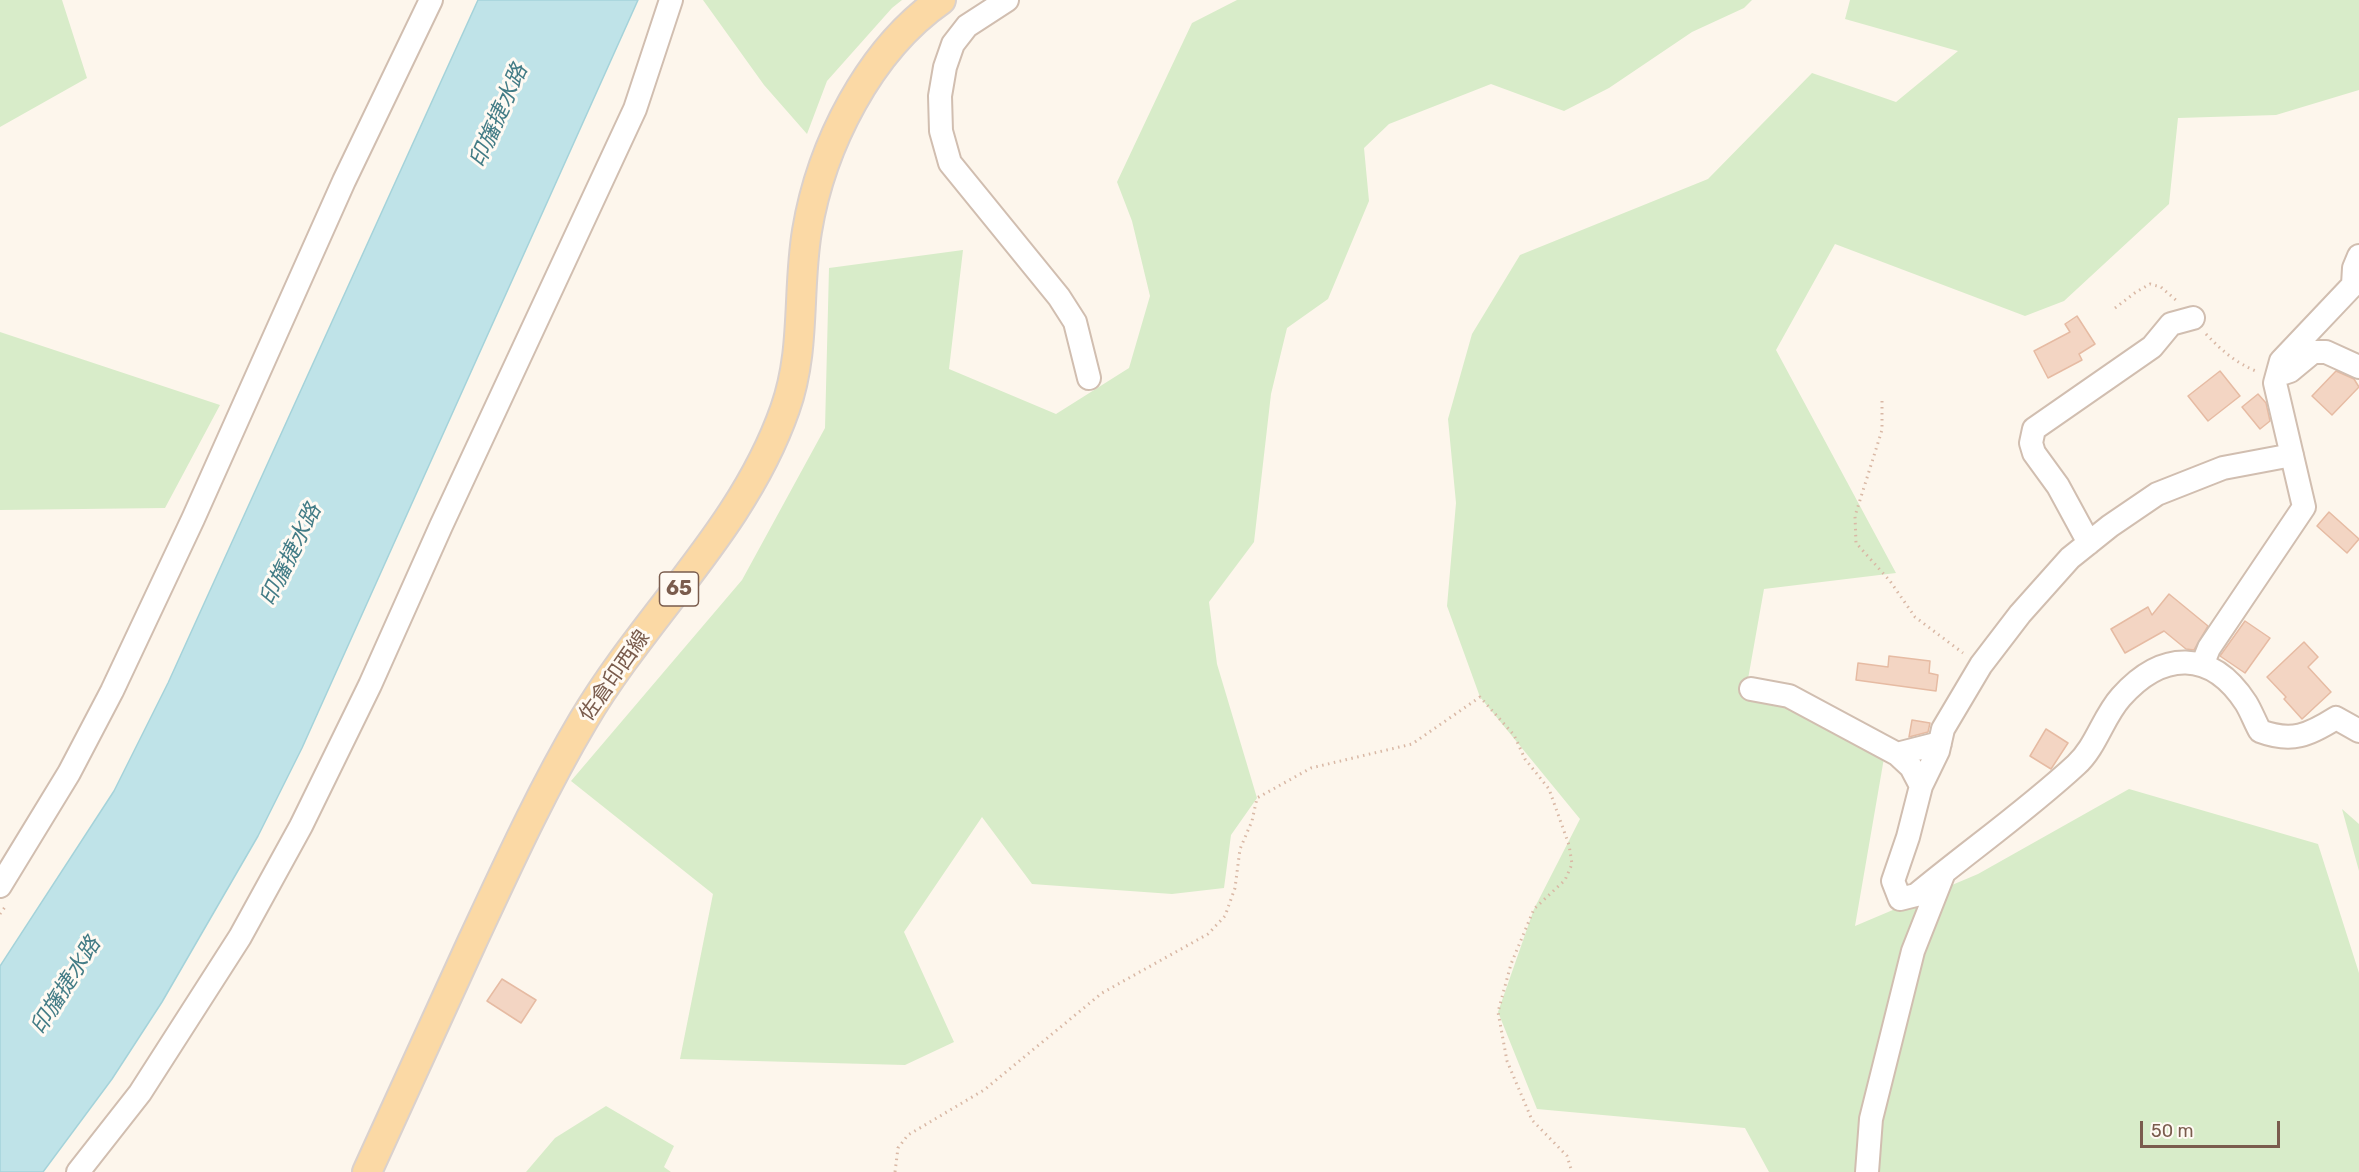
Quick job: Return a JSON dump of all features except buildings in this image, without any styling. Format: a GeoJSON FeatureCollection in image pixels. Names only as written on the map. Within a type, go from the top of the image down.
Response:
{"type":"FeatureCollection","features":[{"type":"Feature","properties":{"kind":"main road","name":"佐倉印西線"},"geometry":{"type":"LineString","coordinates":[[366,1172],[516,848],[584,719],[627,656],[681,587],[742,498],[772,444],[786,405],[800,347],[801,300],[807,232],[820,173],[843,118],[879,60],[908,27],[941,0]]}},
{"type":"Feature","properties":{"kind":"street"},"geometry":{"type":"LineString","coordinates":[[0,886],[69,773],[112,691],[193,519],[344,181],[431,0]]}},
{"type":"Feature","properties":{"kind":"street"},"geometry":{"type":"LineString","coordinates":[[78,1172],[140,1093],[240,937],[301,826],[370,685],[441,526],[635,109],[671,0]]}},
{"type":"Feature","properties":{"kind":"street"},"geometry":{"type":"LineString","coordinates":[[1007,0],[966,26],[953,44],[945,67],[940,96],[941,131],[950,163],[1059,297],[1075,322],[1089,378]]}},
{"type":"Feature","properties":{"kind":"street"},"geometry":{"type":"LineString","coordinates":[[2203,663],[2209,648],[2304,507],[2275,383],[2281,362],[2356,286],[2354,268],[2359,256]]}},
{"type":"Feature","properties":{"kind":"street"},"geometry":{"type":"LineString","coordinates":[[2089,543],[2058,486],[2034,453],[2031,443],[2034,429],[2152,347],[2171,324],[2193,318]]}},
{"type":"Feature","properties":{"kind":"street"},"geometry":{"type":"LineString","coordinates":[[2277,375],[2290,371],[2313,352],[2326,352],[2359,367]]}},
{"type":"Feature","properties":{"kind":"street"},"geometry":{"type":"LineString","coordinates":[[2292,455],[2223,468],[2157,494],[2070,558],[1981,665],[1943,729],[1938,752],[1921,786],[1893,882],[1900,899],[1916,895],[2041,796],[2081,760],[2120,697],[2146,675],[2166,665],[2203,663],[2224,677],[2246,702],[2260,731],[2277,737],[2311,733],[2336,718],[2359,731]]}},
{"type":"Feature","properties":{"kind":"street"},"geometry":{"type":"LineString","coordinates":[[1751,689],[1789,696],[1897,754],[1911,767],[1921,786]]}},
{"type":"Feature","properties":{"kind":"street"},"geometry":{"type":"LineString","coordinates":[[1897,754],[1940,743]]}},
{"type":"Feature","properties":{"kind":"street"},"geometry":{"type":"LineString","coordinates":[[1867,1172],[1871,1119],[1913,951],[1945,871]]}},
{"type":"Feature","properties":{"kind":"path"},"geometry":{"type":"LineString","coordinates":[[1882,401],[1882,430],[1855,516],[1856,543],[1890,581],[1915,617],[1966,657]]}},
{"type":"Feature","properties":{"kind":"path"},"geometry":{"type":"LineString","coordinates":[[895,1172],[898,1148],[908,1135],[984,1090],[1102,993],[1208,934],[1224,916],[1235,888],[1240,849],[1252,820],[1257,798],[1311,768],[1412,744],[1480,697],[1514,735],[1525,759],[1549,789],[1569,845],[1572,864],[1565,880],[1534,909],[1511,964],[1498,1012],[1507,1061],[1532,1120],[1567,1156],[1572,1172]]}},
{"type":"Feature","properties":{"kind":"green space"},"geometry":{"type":"Polygon","coordinates":[[[0,0],[62,0],[87,78],[0,127],[0,0]]]}},
{"type":"Feature","properties":{"kind":"green space"},"geometry":{"type":"Polygon","coordinates":[[[703,0],[902,0],[892,8],[827,81],[807,134],[764,85],[703,0]]]}},
{"type":"Feature","properties":{"kind":"green space"},"geometry":{"type":"Polygon","coordinates":[[[1237,0],[1752,0],[1744,8],[1692,32],[1609,88],[1564,111],[1491,84],[1389,124],[1364,148],[1369,201],[1328,299],[1287,328],[1271,394],[1254,542],[1209,602],[1217,664],[1257,798],[1231,835],[1224,888],[1172,894],[1032,884],[982,817],[904,932],[954,1042],[905,1065],[680,1059],[713,894],[571,781],[742,580],[825,428],[829,268],[963,250],[949,369],[1056,414],[1129,368],[1150,296],[1132,221],[1117,182],[1192,23],[1237,0]]]}},
{"type":"Feature","properties":{"kind":"green space"},"geometry":{"type":"Polygon","coordinates":[[[1850,0],[2359,0],[2359,90],[2276,115],[2178,118],[2169,204],[2064,301],[2025,316],[1835,244],[1776,350],[1896,573],[1764,589],[1748,679],[1884,758],[1855,926],[1978,874],[2129,789],[2318,844],[2359,973],[2359,1172],[1769,1172],[1745,1128],[1537,1109],[1498,1012],[1534,909],[1580,819],[1480,697],[1447,606],[1456,503],[1448,419],[1472,334],[1520,255],[1708,179],[1812,73],[1896,102],[1958,51],[1845,19],[1850,0]]]}},
{"type":"Feature","properties":{"kind":"green space"},"geometry":{"type":"Polygon","coordinates":[[[0,332],[220,405],[165,508],[0,510],[0,332]]]}},
{"type":"Feature","properties":{"kind":"green space"},"geometry":{"type":"Polygon","coordinates":[[[2342,809],[2359,824],[2359,871],[2342,809]]]}},
{"type":"Feature","properties":{"kind":"green space"},"geometry":{"type":"Polygon","coordinates":[[[606,1106],[674,1146],[664,1167],[671,1172],[526,1172],[555,1138],[606,1106]]]}},
{"type":"Feature","properties":{"kind":"water","name":"印旛捷水路"},"geometry":{"type":"Polygon","coordinates":[[[478,0],[638,0],[302,748],[258,836],[162,1002],[112,1079],[43,1172],[0,1172],[0,966],[114,791],[168,683],[478,0]]]}}]}
